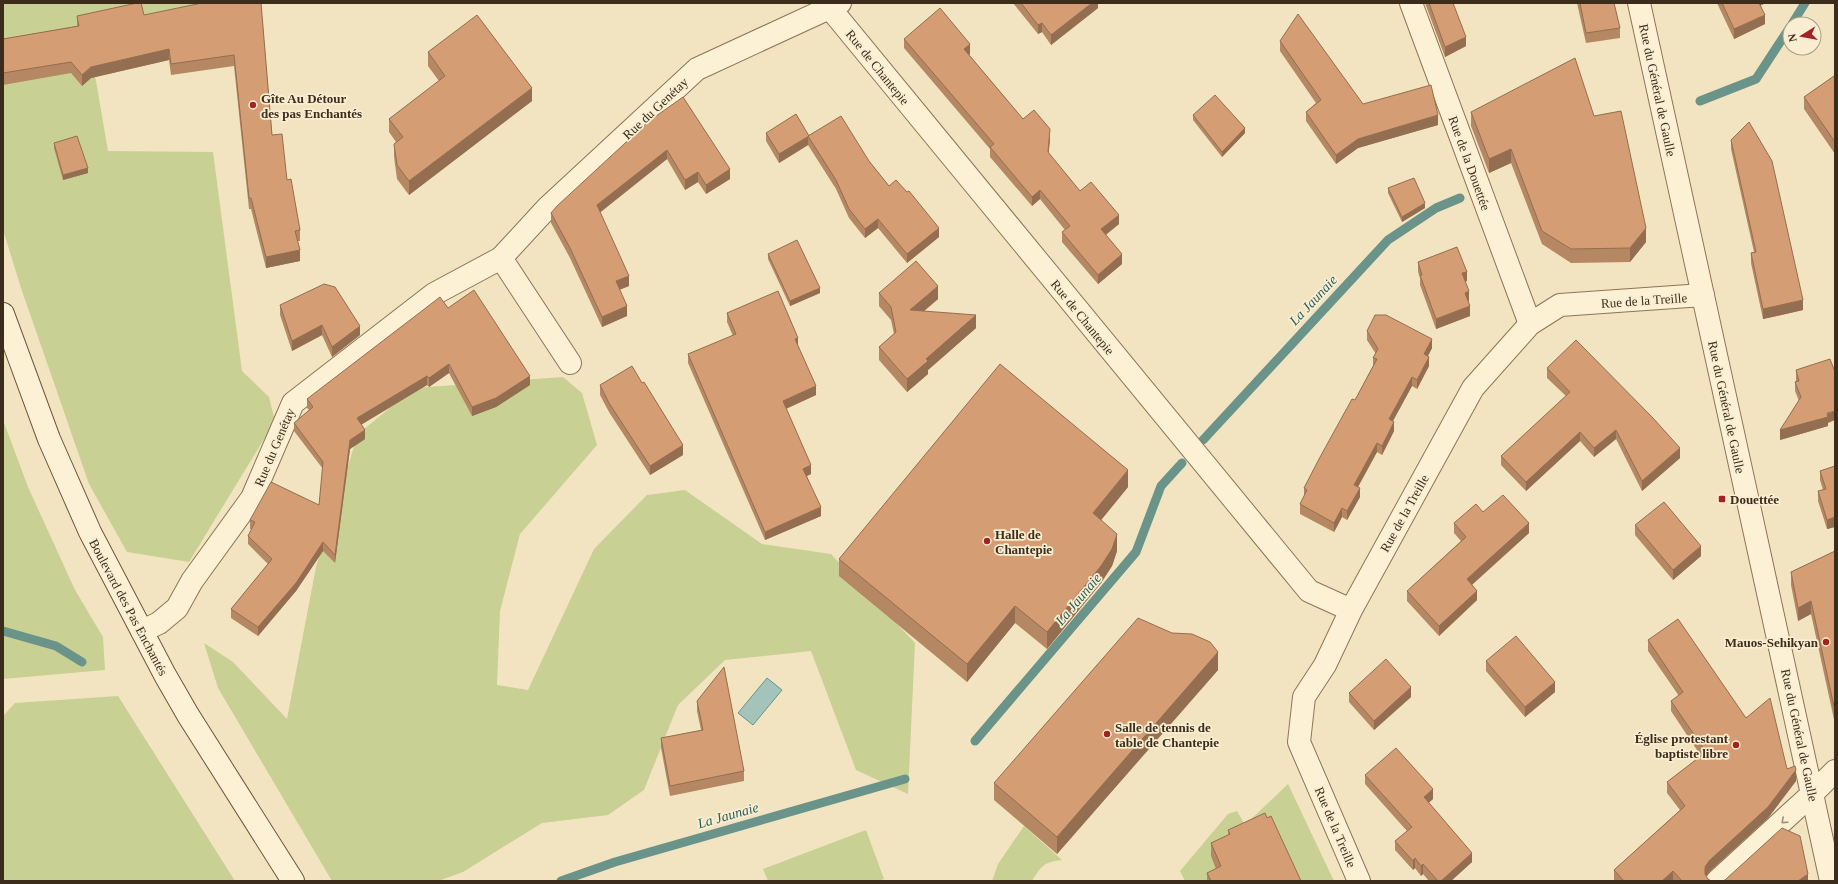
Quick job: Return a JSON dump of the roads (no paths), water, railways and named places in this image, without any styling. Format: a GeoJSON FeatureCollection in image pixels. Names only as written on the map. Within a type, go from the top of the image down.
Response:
{"type":"FeatureCollection","features":[{"type":"Feature","properties":{"kind":"street","name":"Rue de la Douettée"},"geometry":{"type":"LineString","coordinates":[[1411,3],[1530,324]]}},
{"type":"Feature","properties":{"kind":"street","name":"Rue du Général de Gaulle"},"geometry":{"type":"LineString","coordinates":[[1639,3],[1831,881]]}},
{"type":"Feature","properties":{"kind":"street","name":"Rue du Genétay"},"geometry":{"type":"LineString","coordinates":[[142,631],[159,623],[177,608],[192,581],[252,498],[293,403],[434,294],[501,258],[548,207],[697,69],[835,5]]}},
{"type":"Feature","properties":{"kind":"street","name":"Rue de Chantepie"},"geometry":{"type":"LineString","coordinates":[[835,5],[1309,591],[1351,610]]}},
{"type":"Feature","properties":{"kind":"street"},"geometry":{"type":"LineString","coordinates":[[501,258],[570,363]]}},
{"type":"Feature","properties":{"kind":"street","name":"Rue de la Treille"},"geometry":{"type":"LineString","coordinates":[[1359,881],[1299,742],[1304,697],[1325,665],[1351,610],[1473,388],[1530,324],[1560,305],[1702,295]]}},
{"type":"Feature","properties":{"kind":"street","name":"Boulevard des Pas Enchantés"},"geometry":{"type":"LineString","coordinates":[[3,314],[49,439],[90,532],[188,715],[293,881]]}},
{"type":"Feature","properties":{"kind":"street"},"geometry":{"type":"LineString","coordinates":[[1717,881],[1835,771]]}},
{"type":"Feature","properties":{"kind":"water"},"geometry":{"type":"Polygon","coordinates":[[[767,678],[782,690],[753,725],[738,713],[767,678]]]}},
{"type":"Feature","properties":{"kind":"waterway","name":"La Jaunaie"},"geometry":{"type":"LineString","coordinates":[[1797,16],[1805,3]]}},
{"type":"Feature","properties":{"kind":"waterway","name":"La Jaunaie"},"geometry":{"type":"LineString","coordinates":[[1700,101],[1756,79],[1782,39]]}},
{"type":"Feature","properties":{"kind":"waterway","name":"La Jaunaie"},"geometry":{"type":"LineString","coordinates":[[1203,440],[1388,240],[1436,208],[1460,198]]}},
{"type":"Feature","properties":{"kind":"waterway","name":"La Jaunaie"},"geometry":{"type":"LineString","coordinates":[[975,741],[1136,552],[1161,486],[1182,463]]}},
{"type":"Feature","properties":{"kind":"waterway","name":"La Jaunaie"},"geometry":{"type":"LineString","coordinates":[[3,631],[56,646],[82,662]]}},
{"type":"Feature","properties":{"kind":"waterway","name":"La Jaunaie"},"geometry":{"type":"LineString","coordinates":[[561,881],[615,862],[905,779]]}},
{"type":"Feature","properties":{"kind":"place","name":"Gîte Au Détour des pas Enchantés"},"geometry":{"type":"Point","coordinates":[253,105]}},
{"type":"Feature","properties":{"kind":"place","name":"Douettée"},"geometry":{"type":"Point","coordinates":[1722,499]}},
{"type":"Feature","properties":{"kind":"place","name":"Halle de Chantepie"},"geometry":{"type":"Point","coordinates":[987,541]}},
{"type":"Feature","properties":{"kind":"place","name":"Mauos-Sehikyan"},"geometry":{"type":"Point","coordinates":[1826,642]}},
{"type":"Feature","properties":{"kind":"place","name":"Salle de tennis de table de Chantepie"},"geometry":{"type":"Point","coordinates":[1107,734]}},
{"type":"Feature","properties":{"kind":"place","name":"Église protestant baptiste libre"},"geometry":{"type":"Point","coordinates":[1736,745]}}]}
